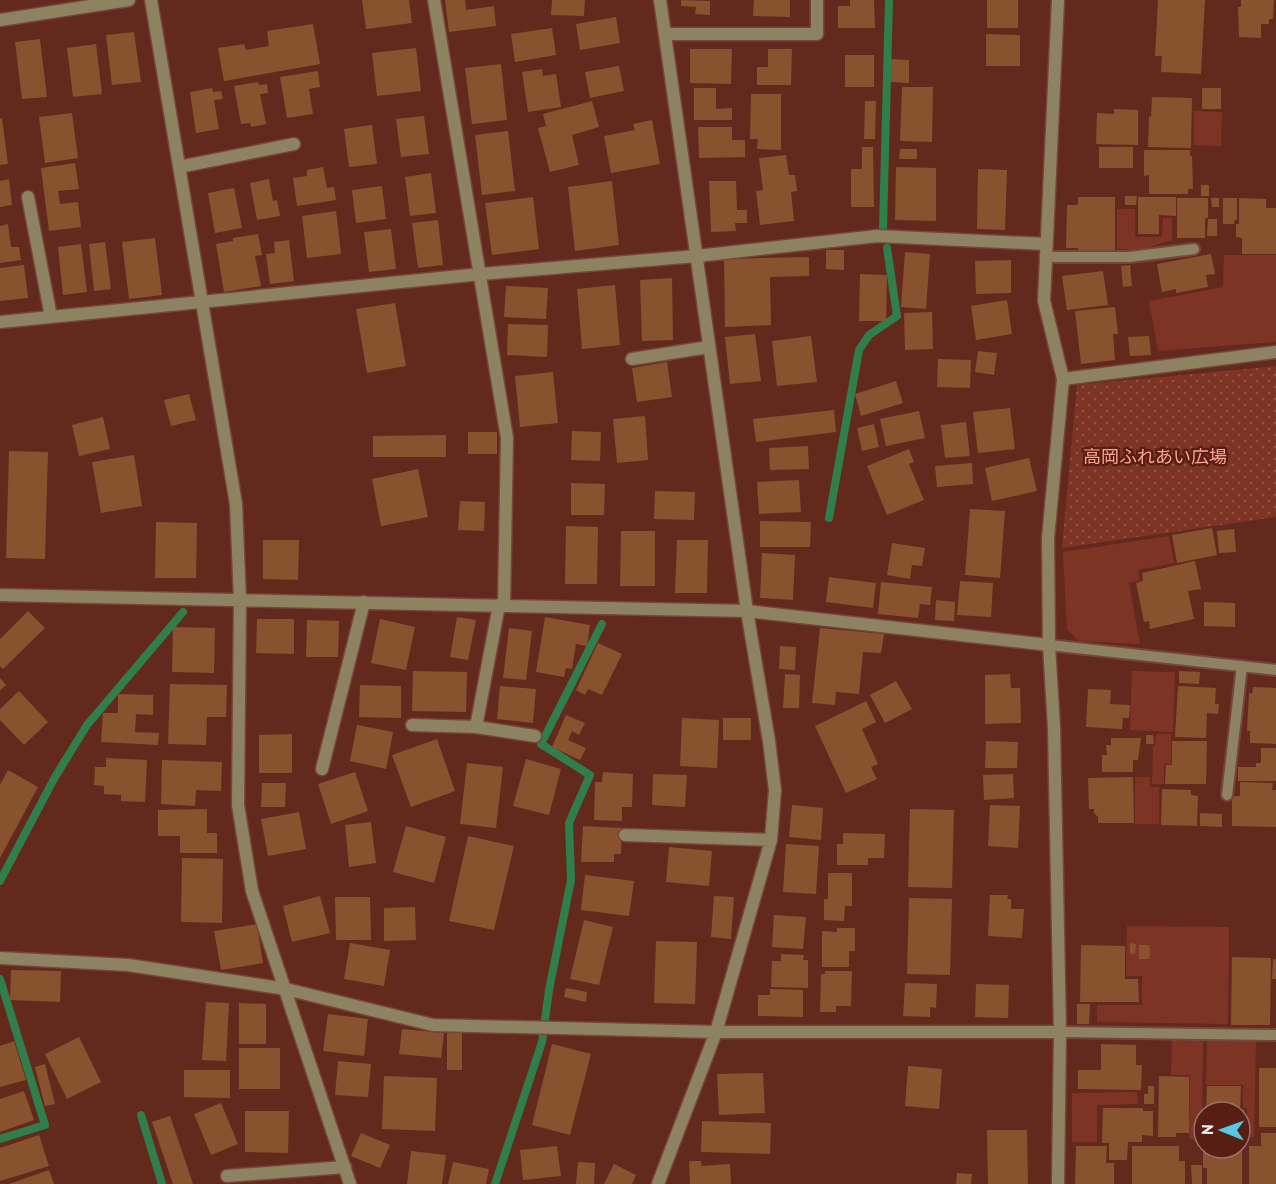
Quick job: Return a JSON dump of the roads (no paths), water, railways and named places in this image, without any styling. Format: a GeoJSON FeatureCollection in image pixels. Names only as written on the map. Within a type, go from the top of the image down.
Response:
{"type":"FeatureCollection","features":[{"type":"Feature","properties":{"kind":"street"},"geometry":{"type":"LineString","coordinates":[[0,20],[129,0]]}},
{"type":"Feature","properties":{"kind":"street"},"geometry":{"type":"LineString","coordinates":[[151,0],[236,504],[240,600],[238,805],[252,891],[350,1184]]}},
{"type":"Feature","properties":{"kind":"street"},"geometry":{"type":"LineString","coordinates":[[434,0],[507,438],[501,605],[476,728]]}},
{"type":"Feature","properties":{"kind":"street"},"geometry":{"type":"LineString","coordinates":[[658,1184],[716,1032],[771,840],[775,790],[660,0]]}},
{"type":"Feature","properties":{"kind":"street"},"geometry":{"type":"LineString","coordinates":[[665,33],[817,34],[817,0]]}},
{"type":"Feature","properties":{"kind":"street"},"geometry":{"type":"LineString","coordinates":[[1058,0],[1044,301],[1064,379],[1048,538],[1060,1032],[1058,1184]]}},
{"type":"Feature","properties":{"kind":"street"},"geometry":{"type":"LineString","coordinates":[[179,167],[294,144]]}},
{"type":"Feature","properties":{"kind":"street"},"geometry":{"type":"LineString","coordinates":[[28,197],[51,317]]}},
{"type":"Feature","properties":{"kind":"street"},"geometry":{"type":"LineString","coordinates":[[0,322],[481,274],[697,256],[877,236],[1046,250]]}},
{"type":"Feature","properties":{"kind":"street"},"geometry":{"type":"LineString","coordinates":[[632,359],[709,346]]}},
{"type":"Feature","properties":{"kind":"street"},"geometry":{"type":"LineString","coordinates":[[1064,379],[1276,352]]}},
{"type":"Feature","properties":{"kind":"street"},"geometry":{"type":"LineString","coordinates":[[0,595],[747,610],[1049,645]]}},
{"type":"Feature","properties":{"kind":"street"},"geometry":{"type":"LineString","coordinates":[[322,769],[364,602]]}},
{"type":"Feature","properties":{"kind":"street"},"geometry":{"type":"LineString","coordinates":[[412,724],[476,728],[534,736]]}},
{"type":"Feature","properties":{"kind":"street"},"geometry":{"type":"LineString","coordinates":[[625,835],[771,840]]}},
{"type":"Feature","properties":{"kind":"street"},"geometry":{"type":"LineString","coordinates":[[0,958],[128,965],[286,988],[433,1025],[716,1032],[1060,1032]]}},
{"type":"Feature","properties":{"kind":"street"},"geometry":{"type":"LineString","coordinates":[[227,1176],[345,1167]]}},
{"type":"Feature","properties":{"kind":"lane"},"geometry":{"type":"LineString","coordinates":[[1046,250],[1129,257],[1194,249]]}},
{"type":"Feature","properties":{"kind":"lane"},"geometry":{"type":"LineString","coordinates":[[1049,645],[1276,670]]}},
{"type":"Feature","properties":{"kind":"lane"},"geometry":{"type":"LineString","coordinates":[[1227,795],[1242,666]]}},
{"type":"Feature","properties":{"kind":"lane"},"geometry":{"type":"LineString","coordinates":[[1060,1032],[1276,1035]]}},
{"type":"Feature","properties":{"kind":"waterway"},"geometry":{"type":"LineString","coordinates":[[883,227],[889,0]]}},
{"type":"Feature","properties":{"kind":"waterway"},"geometry":{"type":"LineString","coordinates":[[829,518],[859,350],[869,335],[897,316],[887,248]]}},
{"type":"Feature","properties":{"kind":"waterway"},"geometry":{"type":"LineString","coordinates":[[0,881],[55,777],[87,725],[183,612]]}},
{"type":"Feature","properties":{"kind":"waterway"},"geometry":{"type":"LineString","coordinates":[[495,1184],[542,1042],[549,990],[571,880],[569,823],[590,775],[541,744],[602,624]]}},
{"type":"Feature","properties":{"kind":"waterway"},"geometry":{"type":"LineString","coordinates":[[0,979],[45,1125],[0,1139]]}},
{"type":"Feature","properties":{"kind":"waterway"},"geometry":{"type":"LineString","coordinates":[[141,1115],[162,1184]]}},
{"type":"Feature","properties":{"kind":"park label","name":"高岡ふれあい広場"},"geometry":{"type":"Point","coordinates":[1155,456]}}]}
